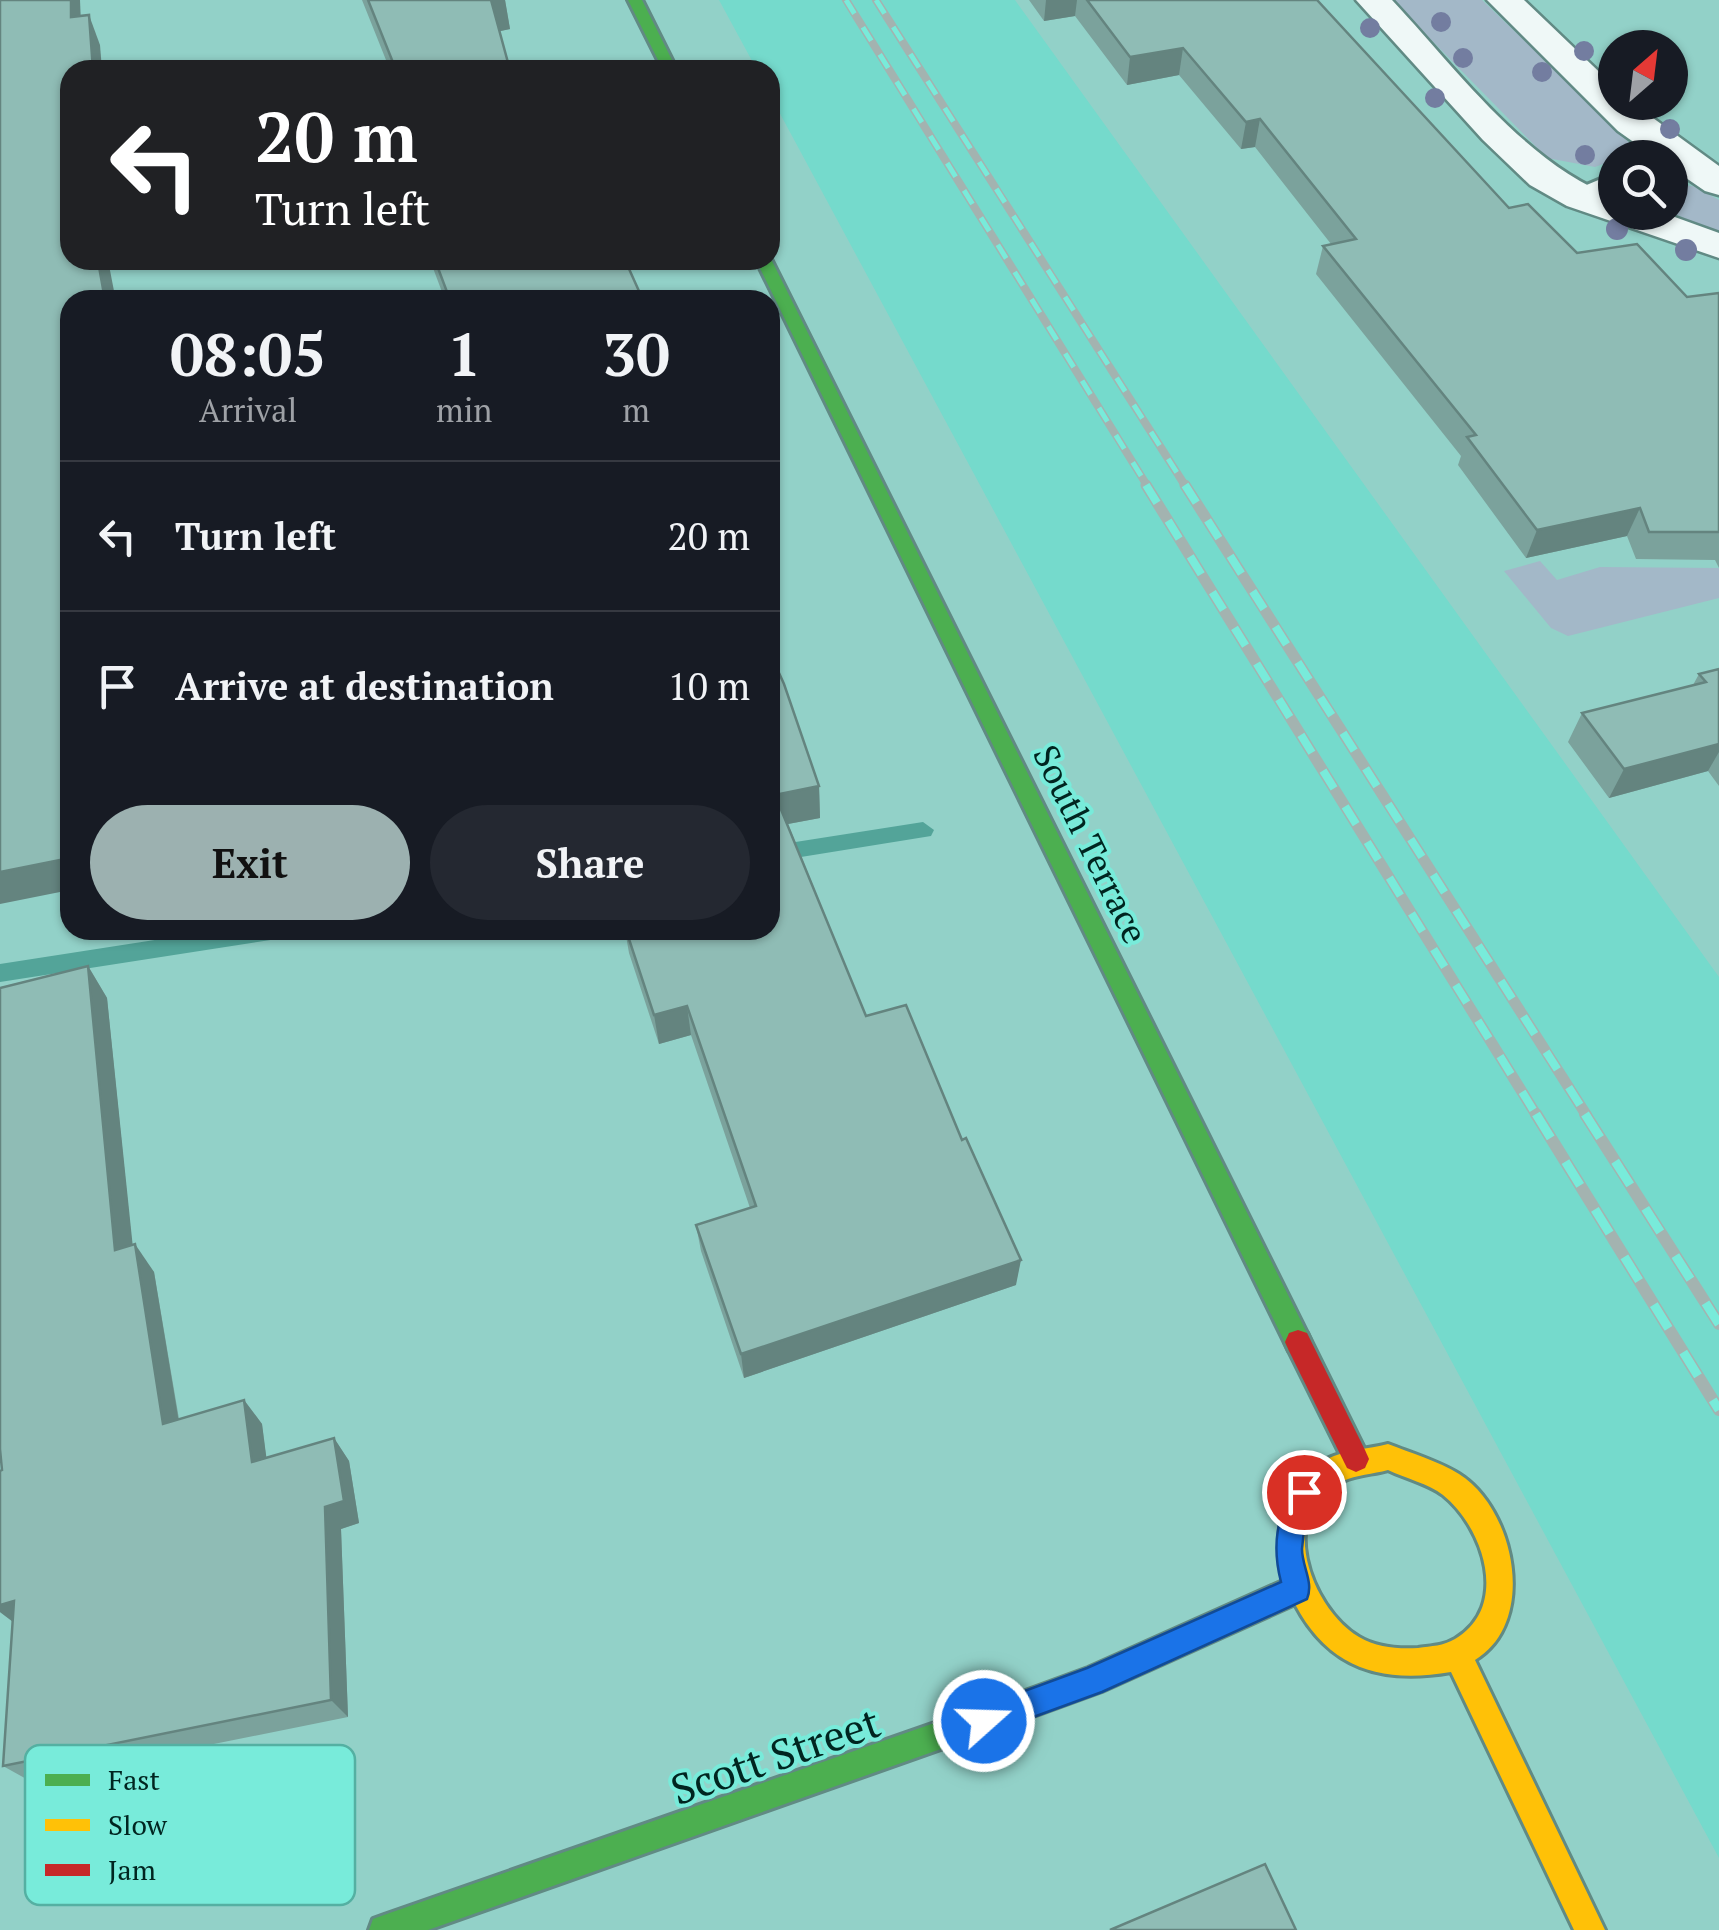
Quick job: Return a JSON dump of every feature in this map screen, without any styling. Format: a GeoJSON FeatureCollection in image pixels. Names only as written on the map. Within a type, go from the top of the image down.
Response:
{"type":"FeatureCollection","features":[{"type":"Feature","properties":{"kind":"street"},"geometry":{"type":"LineString","coordinates":[[635,0],[665,60]]}},
{"type":"Feature","properties":{"kind":"street"},"geometry":{"type":"LineString","coordinates":[[1373,0],[1496,132],[1544,177],[1598,203]]}},
{"type":"Feature","properties":{"kind":"street"},"geometry":{"type":"LineString","coordinates":[[1504,0],[1652,140]]}},
{"type":"Feature","properties":{"kind":"street"},"geometry":{"type":"LineString","coordinates":[[1688,165],[1719,183]]}},
{"type":"Feature","properties":{"kind":"street"},"geometry":{"type":"LineString","coordinates":[[1673,230],[1719,246]]}},
{"type":"Feature","properties":{"kind":"street","name":"South Terrace"},"geometry":{"type":"LineString","coordinates":[[780,292],[1356,1459]]}},
{"type":"Feature","properties":{"kind":"street"},"geometry":{"type":"LineString","coordinates":[[1388,1458],[1422,1467],[1452,1484],[1476,1510],[1494,1541],[1502,1576],[1497,1608],[1482,1637],[1458,1656],[1424,1667],[1385,1665],[1349,1650],[1319,1622],[1297,1589],[1288,1554],[1291,1521],[1304,1492],[1327,1472],[1356,1459],[1388,1458]]}},
{"type":"Feature","properties":{"kind":"street","name":"Scott Street"},"geometry":{"type":"LineString","coordinates":[[384,1930],[839,1774],[1092,1682],[1297,1589]]}},
{"type":"Feature","properties":{"kind":"street"},"geometry":{"type":"LineString","coordinates":[[1458,1656],[1590,1930]]}},
{"type":"Feature","properties":{"kind":"shaded area"},"geometry":{"type":"Polygon","coordinates":[[[719,0],[1015,0],[1719,977],[1719,1858],[780,114],[780,60],[752,60],[719,0]]]}},
{"type":"Feature","properties":{"kind":"shaded area"},"geometry":{"type":"Polygon","coordinates":[[[1392,0],[1482,0],[1598,111],[1598,120],[1607,120],[1627,140],[1598,140],[1595,167],[1547,158],[1392,0]]]}},
{"type":"Feature","properties":{"kind":"shaded area"},"geometry":{"type":"Polygon","coordinates":[[[1688,186],[1719,200],[1719,233],[1688,220],[1688,186]]]}},
{"type":"Feature","properties":{"kind":"shaded area"},"geometry":{"type":"Polygon","coordinates":[[[1540,561],[1557,580],[1600,567],[1719,568],[1719,598],[1568,636],[1551,628],[1504,571],[1540,561]]]}},
{"type":"Feature","properties":{"kind":"building"},"geometry":{"type":"Polygon","coordinates":[[[0,0],[71,0],[71,17],[89,15],[92,60],[60,60],[60,270],[100,270],[103,290],[60,290],[60,860],[0,872],[0,0]]]}},
{"type":"Feature","properties":{"kind":"building"},"geometry":{"type":"Polygon","coordinates":[[[368,0],[491,0],[507,60],[392,60],[368,0]]]}},
{"type":"Feature","properties":{"kind":"building"},"geometry":{"type":"Polygon","coordinates":[[[1087,0],[1317,0],[1509,208],[1528,204],[1577,253],[1637,244],[1687,297],[1719,293],[1719,532],[1649,532],[1640,508],[1537,530],[1467,437],[1476,435],[1323,246],[1356,239],[1260,119],[1246,122],[1183,48],[1130,57],[1087,0]]]}},
{"type":"Feature","properties":{"kind":"building"},"geometry":{"type":"Polygon","coordinates":[[[439,270],[630,270],[638,290],[446,290],[439,270]]]}},
{"type":"Feature","properties":{"kind":"building"},"geometry":{"type":"Polygon","coordinates":[[[1719,669],[1719,744],[1624,769],[1582,713],[1706,682],[1699,674],[1719,669]]]}},
{"type":"Feature","properties":{"kind":"building"},"geometry":{"type":"Polygon","coordinates":[[[780,675],[784,684],[819,786],[780,794],[780,675]]]}},
{"type":"Feature","properties":{"kind":"building"},"geometry":{"type":"Polygon","coordinates":[[[780,807],[866,1016],[906,1005],[962,1140],[966,1138],[1021,1260],[741,1354],[696,1225],[756,1206],[687,1006],[654,1015],[629,940],[780,940],[780,807]]]}},
{"type":"Feature","properties":{"kind":"building"},"geometry":{"type":"Polygon","coordinates":[[[88,966],[115,1250],[135,1244],[163,1424],[244,1400],[252,1462],[334,1438],[344,1501],[325,1507],[331,1700],[107,1745],[25,1745],[25,1762],[3,1766],[14,1601],[0,1605],[0,988],[88,966]]]}},
{"type":"Feature","properties":{"kind":"building"},"geometry":{"type":"Polygon","coordinates":[[[1265,1864],[1296,1930],[1110,1930],[1265,1864]]]}},
{"type":"Feature","properties":{"kind":"waterway"},"geometry":{"type":"LineString","coordinates":[[780,852],[923,830]]}},
{"type":"Feature","properties":{"kind":"waterway"},"geometry":{"type":"LineString","coordinates":[[0,973],[213,940]]}},
{"type":"Feature","properties":{"kind":"railway"},"geometry":{"type":"LineString","coordinates":[[846,0],[1148,487]]}},
{"type":"Feature","properties":{"kind":"railway"},"geometry":{"type":"LineString","coordinates":[[876,0],[1186,487]]}},
{"type":"Feature","properties":{"kind":"railway"},"geometry":{"type":"LineString","coordinates":[[1146,485],[1537,1116]]}},
{"type":"Feature","properties":{"kind":"railway"},"geometry":{"type":"LineString","coordinates":[[1185,485],[1587,1116]]}},
{"type":"Feature","properties":{"kind":"railway"},"geometry":{"type":"LineString","coordinates":[[1536,1114],[1719,1410]]}},
{"type":"Feature","properties":{"kind":"railway"},"geometry":{"type":"LineString","coordinates":[[1585,1114],[1719,1324]]}},
{"type":"Feature","properties":{"kind":"traffic: fast"},"geometry":{"type":"LineString","coordinates":[[635,0],[665,60]]}},
{"type":"Feature","properties":{"kind":"traffic: fast"},"geometry":{"type":"LineString","coordinates":[[769,270],[779,290]]}},
{"type":"Feature","properties":{"kind":"traffic: fast"},"geometry":{"type":"LineString","coordinates":[[780,292],[1298,1342]]}},
{"type":"Feature","properties":{"kind":"traffic: fast"},"geometry":{"type":"LineString","coordinates":[[384,1930],[989,1718]]}},
{"type":"Feature","properties":{"kind":"traffic: slow"},"geometry":{"type":"LineString","coordinates":[[1388,1457],[1451,1484],[1477,1511],[1495,1545],[1501,1583],[1491,1619],[1474,1644],[1449,1659],[1396,1664],[1351,1649],[1317,1618],[1296,1579],[1290,1537],[1301,1499],[1333,1470],[1388,1457]]}},
{"type":"Feature","properties":{"kind":"traffic: slow"},"geometry":{"type":"LineString","coordinates":[[989,1718],[1092,1681],[1297,1589]]}},
{"type":"Feature","properties":{"kind":"traffic: slow"},"geometry":{"type":"LineString","coordinates":[[1458,1656],[1590,1930]]}},
{"type":"Feature","properties":{"kind":"traffic: jam"},"geometry":{"type":"LineString","coordinates":[[1298,1342],[1356,1459]]}},
{"type":"Feature","properties":{"kind":"route"},"geometry":{"type":"LineString","coordinates":[[984,1721],[1092,1682],[1297,1589],[1288,1554],[1291,1521],[1304,1492]]}}]}
